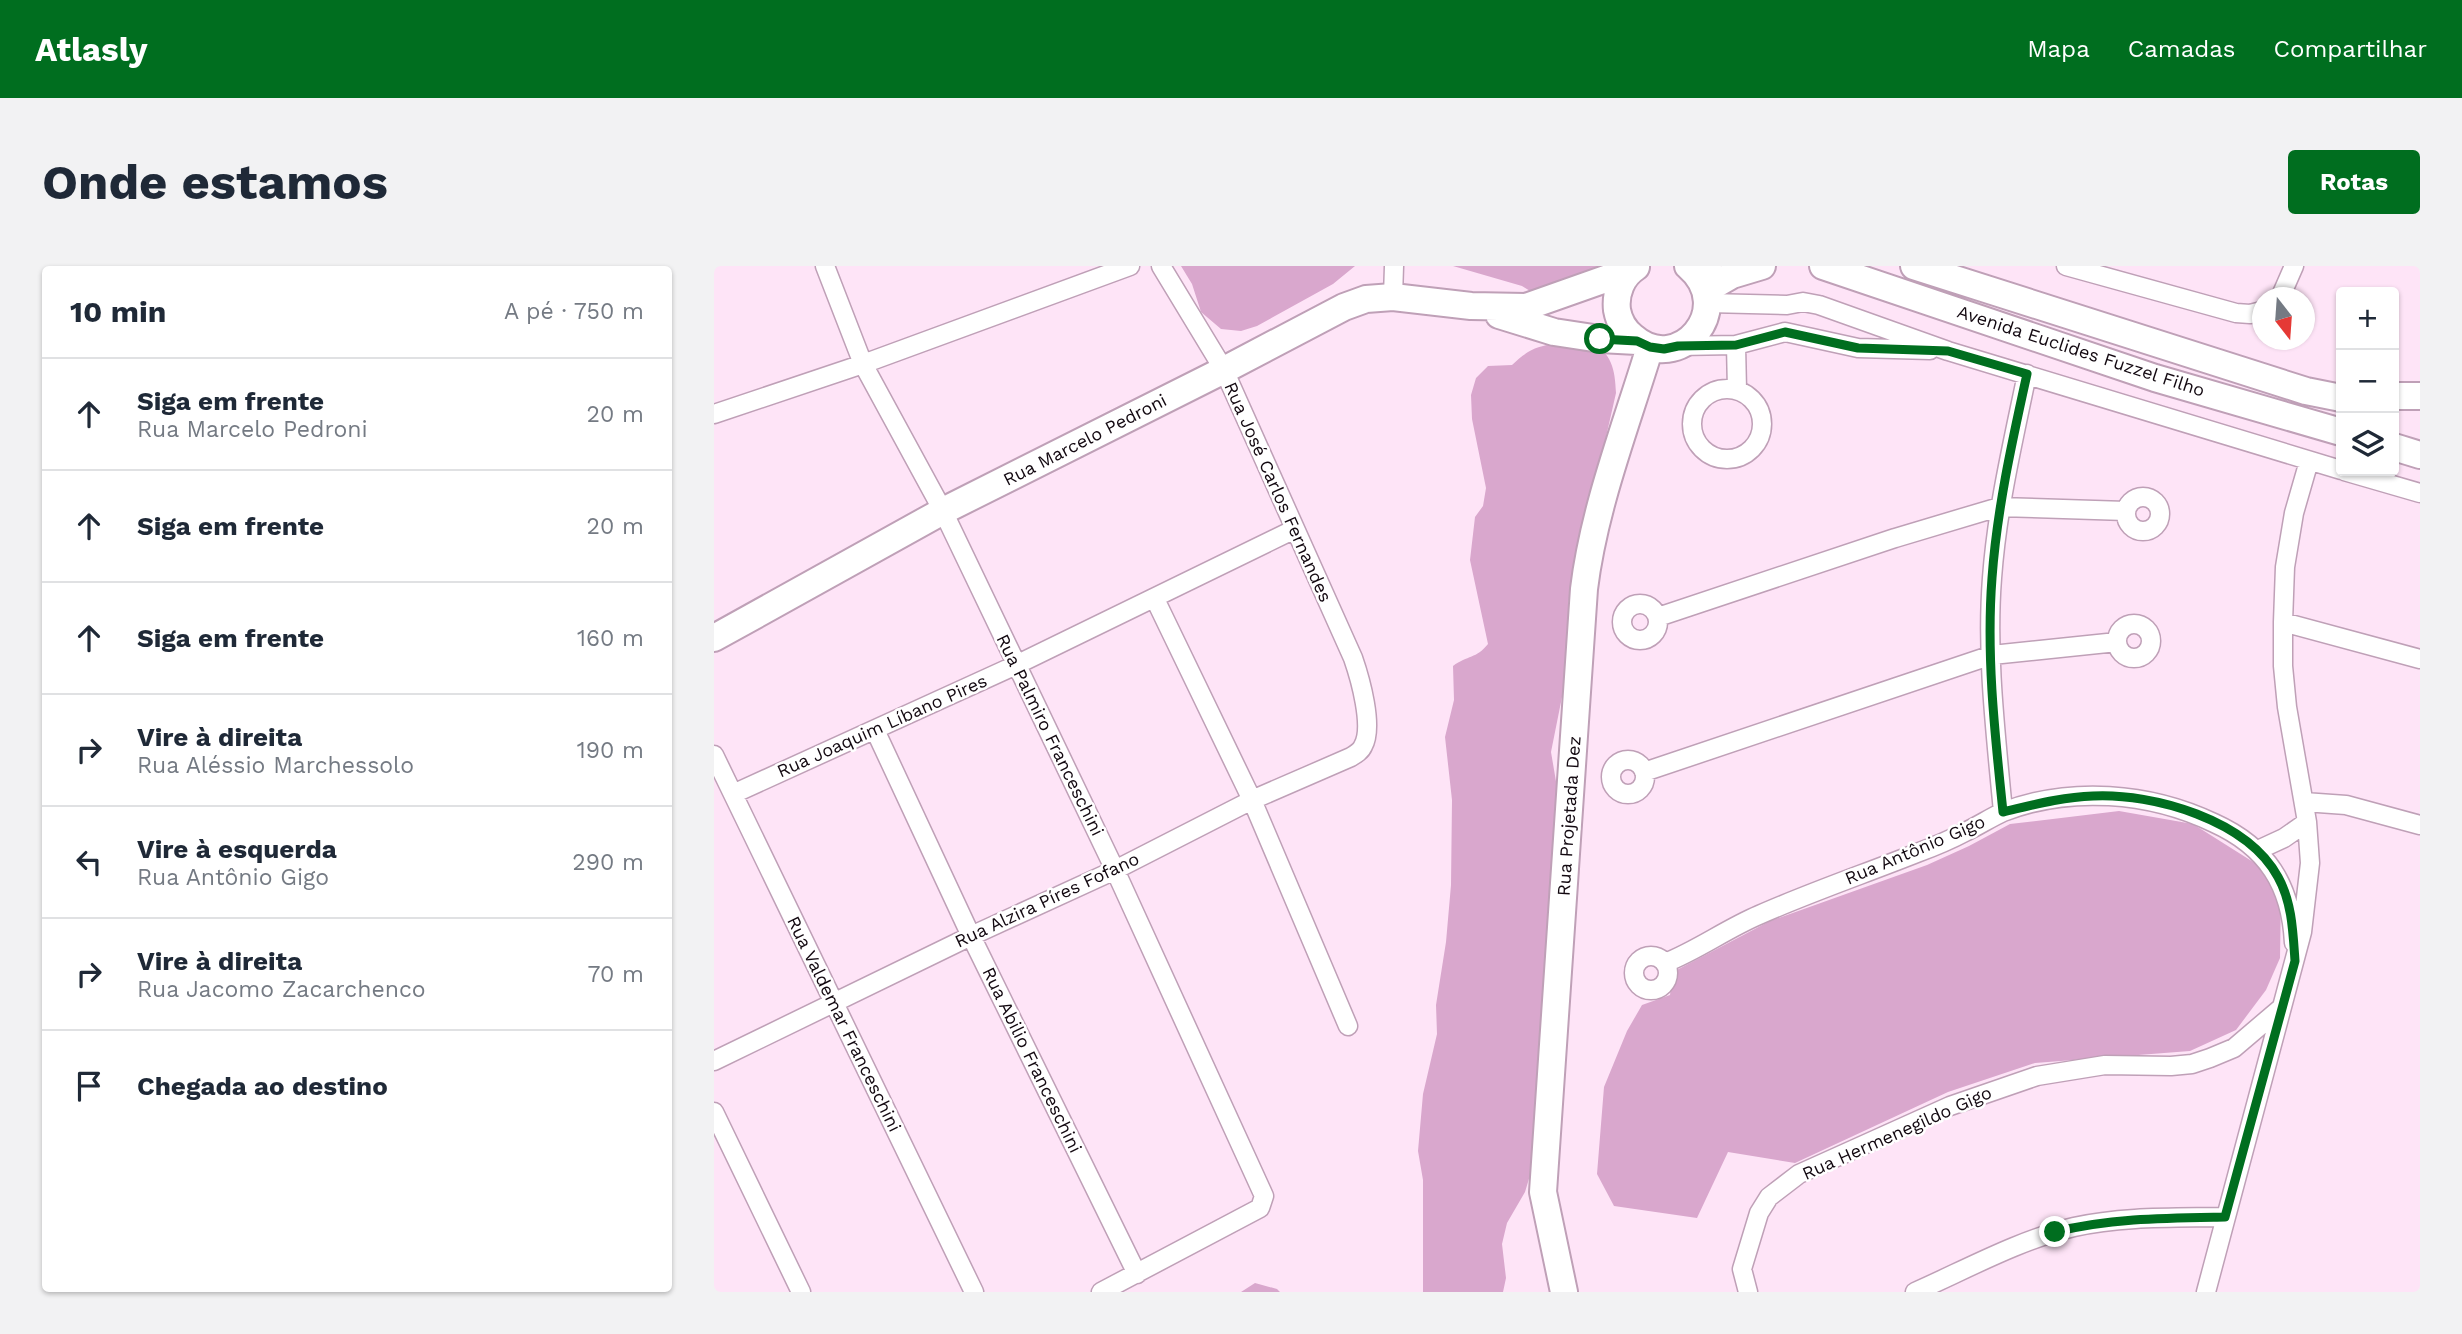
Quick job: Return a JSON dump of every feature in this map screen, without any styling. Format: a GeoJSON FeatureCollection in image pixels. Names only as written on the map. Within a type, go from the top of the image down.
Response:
{"type":"FeatureCollection","features":[{"type":"Feature","properties":{"kind":"street","name":"Rua Palmiro Franceschini"},"geometry":{"type":"LineString","coordinates":[[825,266],[863,364],[943,511],[1115,870],[1264,1196],[1260,1208],[1137,1274]]}},
{"type":"Feature","properties":{"kind":"street"},"geometry":{"type":"LineString","coordinates":[[714,414],[863,364],[1130,266]]}},
{"type":"Feature","properties":{"kind":"street","name":"Rua José Carlos Fernandes"},"geometry":{"type":"LineString","coordinates":[[1161,266],[1224,370],[1295,529],[1363,686],[1366,729]]}},
{"type":"Feature","properties":{"kind":"street"},"geometry":{"type":"LineString","coordinates":[[1393,297],[1394,266]]}},
{"type":"Feature","properties":{"kind":"street"},"geometry":{"type":"LineString","coordinates":[[1703,281],[1762,266]]}},
{"type":"Feature","properties":{"kind":"street","name":"Avenida Euclides Fuzzel Filho"},"geometry":{"type":"LineString","coordinates":[[1823,266],[2155,378],[2336,431]]}},
{"type":"Feature","properties":{"kind":"street","name":"Avenida Euclides Fuzzel Filho"},"geometry":{"type":"LineString","coordinates":[[1914,266],[2306,391],[2336,397]]}},
{"type":"Feature","properties":{"kind":"street"},"geometry":{"type":"LineString","coordinates":[[2066,266],[2235,313],[2252,313]]}},
{"type":"Feature","properties":{"kind":"street"},"geometry":{"type":"LineString","coordinates":[[2285,287],[2294,266]]}},
{"type":"Feature","properties":{"kind":"street"},"geometry":{"type":"LineString","coordinates":[[1634,268],[1623,281],[1618,293],[1617,307],[1620,321],[1627,332],[1644,344]]}},
{"type":"Feature","properties":{"kind":"street","name":"Rua Marcelo Pedroni"},"geometry":{"type":"LineString","coordinates":[[714,638],[943,511],[1344,307],[1366,299],[1393,297],[1471,306],[1526,307],[1634,268]]}},
{"type":"Feature","properties":{"kind":"street"},"geometry":{"type":"LineString","coordinates":[[1703,281],[1787,305],[1803,302],[1835,309],[1948,351],[2336,468]]}},
{"type":"Feature","properties":{"kind":"street"},"geometry":{"type":"LineString","coordinates":[[1678,346],[1700,329],[1706,317],[1703,281]]}},
{"type":"Feature","properties":{"kind":"street"},"geometry":{"type":"LineString","coordinates":[[1785,332],[1787,305]]}},
{"type":"Feature","properties":{"kind":"street","name":"Rua Marcelo Pedroni"},"geometry":{"type":"LineString","coordinates":[[1471,306],[1554,332],[1664,349],[1678,346]]}},
{"type":"Feature","properties":{"kind":"street"},"geometry":{"type":"LineString","coordinates":[[1678,346],[1736,345],[1785,332],[1858,348],[1948,351]]}},
{"type":"Feature","properties":{"kind":"street","name":"Rua Projetada Dez"},"geometry":{"type":"LineString","coordinates":[[1564,1292],[1543,1192],[1584,589],[1588,555],[1644,344]]}},
{"type":"Feature","properties":{"kind":"street"},"geometry":{"type":"LineString","coordinates":[[1736,345],[1737,390]]}},
{"type":"Feature","properties":{"kind":"street"},"geometry":{"type":"LineString","coordinates":[[2003,812],[1993,708],[1991,581],[1999,507],[2027,374]]}},
{"type":"Feature","properties":{"kind":"street"},"geometry":{"type":"LineString","coordinates":[[1737,390],[1748,395],[1757,404],[1762,415],[1759,439],[1743,455],[1722,459],[1711,456],[1702,449],[1692,430],[1695,408],[1713,391],[1737,390]]}},
{"type":"Feature","properties":{"kind":"street","name":"Rua Antônio Gigo"},"geometry":{"type":"LineString","coordinates":[[2206,1292],[2302,932],[2310,863],[2307,822],[2287,707],[2283,622],[2285,566],[2309,461]]}},
{"type":"Feature","properties":{"kind":"street"},"geometry":{"type":"LineString","coordinates":[[2363,476],[2420,493]]}},
{"type":"Feature","properties":{"kind":"street"},"geometry":{"type":"LineString","coordinates":[[1658,617],[1895,538],[1999,507],[2126,511]]}},
{"type":"Feature","properties":{"kind":"street","name":"Rua Joaquim Líbano Pires"},"geometry":{"type":"LineString","coordinates":[[733,794],[1016,666],[1295,529]]}},
{"type":"Feature","properties":{"kind":"street"},"geometry":{"type":"LineString","coordinates":[[1155,599],[1252,800],[1348,1026]]}},
{"type":"Feature","properties":{"kind":"street"},"geometry":{"type":"LineString","coordinates":[[2283,622],[2420,659]]}},
{"type":"Feature","properties":{"kind":"street"},"geometry":{"type":"LineString","coordinates":[[1644,772],[1992,655],[2117,642]]}},
{"type":"Feature","properties":{"kind":"street","name":"Rua Alzira Píres Fofano"},"geometry":{"type":"LineString","coordinates":[[714,1061],[971,936],[1115,870],[1252,800],[1351,757],[1362,749],[1366,729]]}},
{"type":"Feature","properties":{"kind":"street","name":"Rua Abilio Franceschini"},"geometry":{"type":"LineString","coordinates":[[875,730],[971,936],[1137,1274]]}},
{"type":"Feature","properties":{"kind":"street","name":"Rua Valdemar Franceschini"},"geometry":{"type":"LineString","coordinates":[[714,755],[974,1292]]}},
{"type":"Feature","properties":{"kind":"street","name":"Rua Antônio Gigo"},"geometry":{"type":"LineString","coordinates":[[1665,963],[1686,955],[1760,914],[1917,853],[2003,812],[2051,800],[2094,796],[2139,798],[2191,812],[2231,830],[2258,850],[2278,876],[2286,895],[2293,928],[2295,961]]}},
{"type":"Feature","properties":{"kind":"street"},"geometry":{"type":"LineString","coordinates":[[2304,802],[2346,805],[2420,825]]}},
{"type":"Feature","properties":{"kind":"street"},"geometry":{"type":"LineString","coordinates":[[2258,850],[2284,838],[2307,822]]}},
{"type":"Feature","properties":{"kind":"street","name":"Rua Hermenegildo Gigo"},"geometry":{"type":"LineString","coordinates":[[1748,1292],[1742,1269],[1759,1213],[1769,1197],[1799,1174],[1950,1106],[2037,1076],[2105,1065],[2171,1066],[2210,1058],[2234,1048],[2281,1008]]}},
{"type":"Feature","properties":{"kind":"street"},"geometry":{"type":"LineString","coordinates":[[714,1112],[802,1292]]}},
{"type":"Feature","properties":{"kind":"street"},"geometry":{"type":"LineString","coordinates":[[1915,1292],[2015,1247],[2077,1227],[2148,1219],[2225,1217]]}},
{"type":"Feature","properties":{"kind":"street"},"geometry":{"type":"LineString","coordinates":[[1101,1292],[1137,1274]]}},
{"type":"Feature","properties":{"kind":"shaded area"},"geometry":{"type":"Polygon","coordinates":[[[1181,266],[1355,266],[1333,284],[1257,326],[1241,331],[1221,329],[1201,312],[1192,284],[1181,266]]]}},
{"type":"Feature","properties":{"kind":"shaded area"},"geometry":{"type":"Polygon","coordinates":[[[1453,266],[1601,266],[1535,294],[1522,286],[1453,266]]]}},
{"type":"Feature","properties":{"kind":"shaded area"},"geometry":{"type":"Polygon","coordinates":[[[1589,343],[1603,351],[1611,362],[1616,393],[1568,604],[1569,662],[1551,752],[1559,799],[1551,987],[1537,1076],[1531,1172],[1525,1192],[1507,1223],[1502,1244],[1506,1278],[1503,1292],[1423,1292],[1423,1180],[1418,1151],[1423,1094],[1437,1034],[1436,1005],[1446,942],[1451,885],[1452,800],[1445,737],[1454,700],[1453,666],[1480,652],[1488,644],[1470,560],[1475,517],[1483,506],[1486,488],[1472,419],[1471,395],[1476,378],[1488,366],[1512,365],[1539,347],[1589,343]]]}},
{"type":"Feature","properties":{"kind":"shaded area"},"geometry":{"type":"Polygon","coordinates":[[[2119,811],[2193,824],[2258,865],[2281,897],[2280,958],[2266,990],[2236,1030],[2190,1051],[2035,1063],[1948,1092],[1795,1163],[1728,1152],[1697,1218],[1614,1206],[1597,1174],[1604,1087],[1627,1031],[1642,1005],[1670,995],[1673,972],[1770,921],[1927,865],[2010,824],[2119,811]]]}},
{"type":"Feature","properties":{"kind":"shaded area"},"geometry":{"type":"Polygon","coordinates":[[[1255,1283],[1277,1289],[1280,1292],[1241,1292],[1255,1283]]]}},
{"type":"Feature","properties":{"kind":"route"},"geometry":{"type":"LineString","coordinates":[[1600,339],[1637,341],[1664,349],[1678,346],[1736,345],[1785,332],[1858,348],[1948,351],[2027,374],[1999,507],[1991,581],[1993,708],[2003,812],[2051,800],[2094,796],[2139,798],[2191,812],[2231,830],[2258,850],[2278,876],[2286,895],[2293,928],[2295,961],[2225,1217],[2148,1219],[2055,1232]]}}]}
